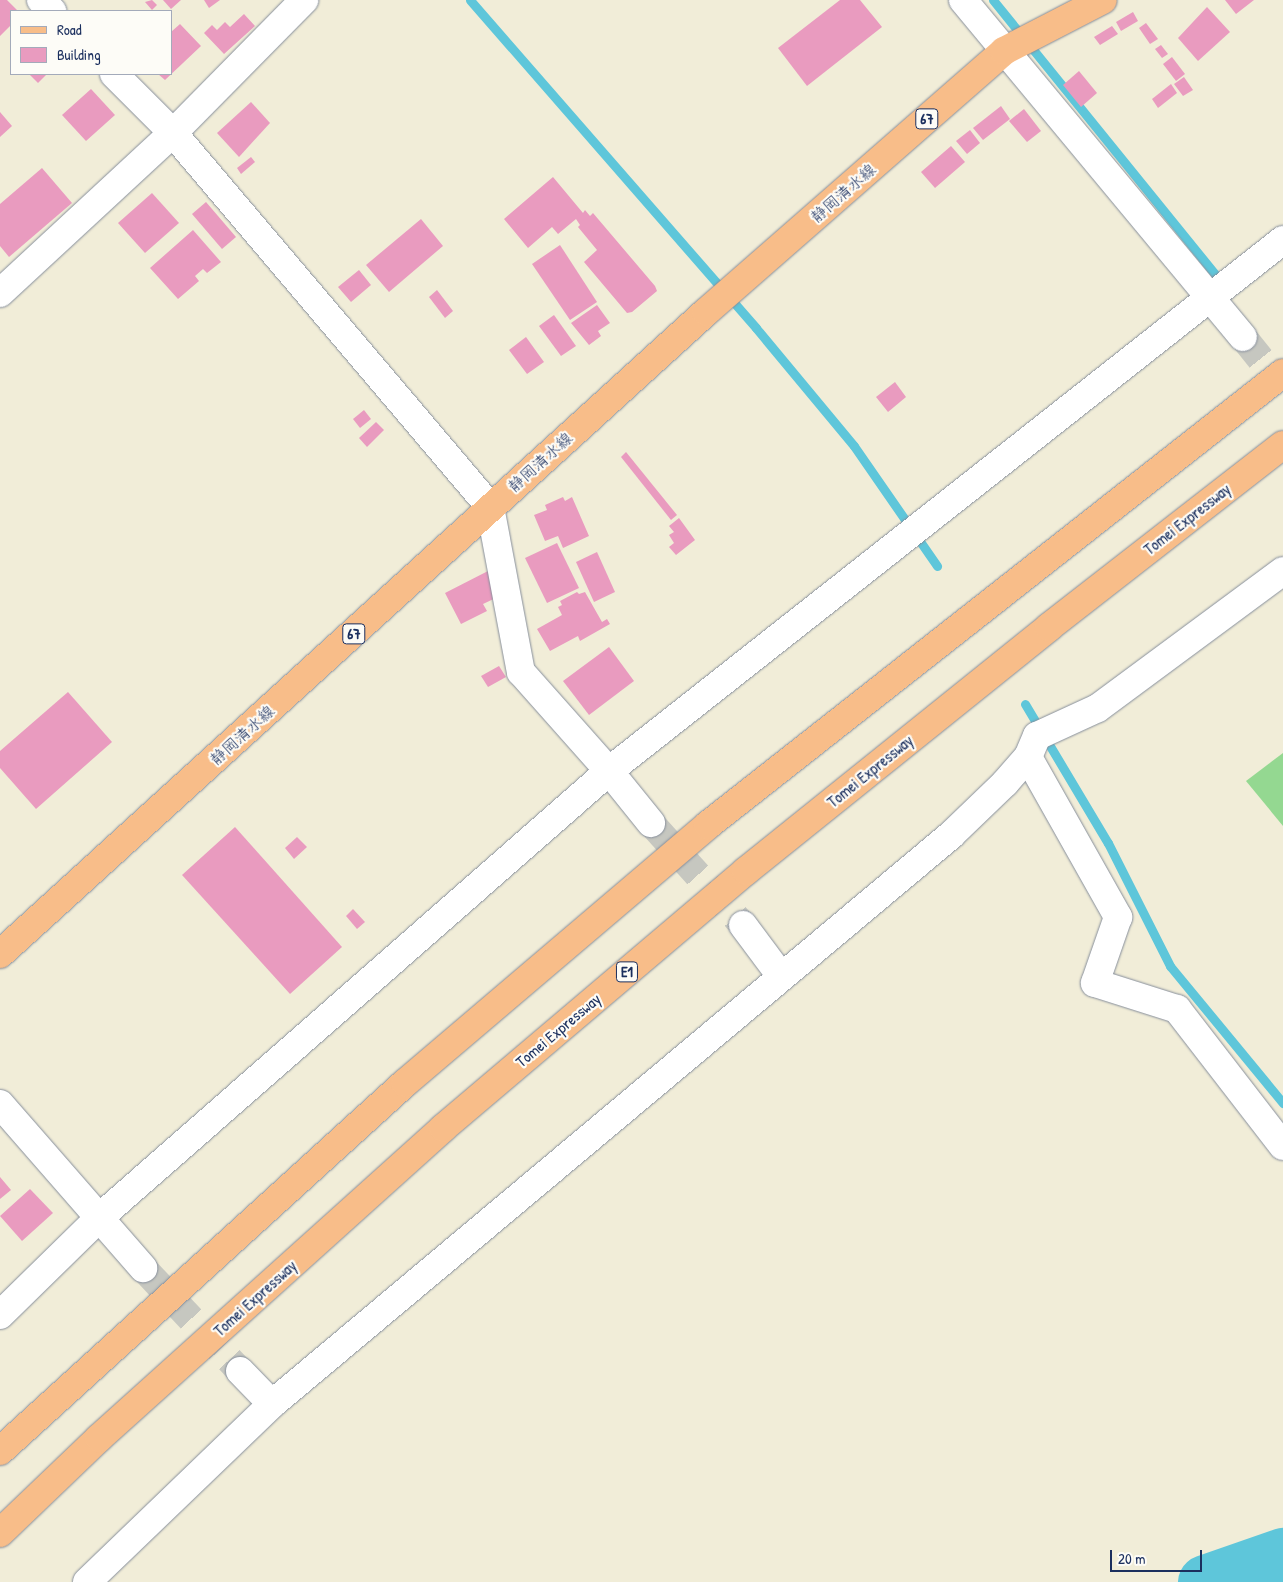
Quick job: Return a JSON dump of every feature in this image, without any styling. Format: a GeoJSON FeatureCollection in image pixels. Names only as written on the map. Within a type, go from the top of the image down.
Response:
{"type":"FeatureCollection","features":[{"type":"Feature","properties":{"kind":"main road","name":"静岡清水線"},"geometry":{"type":"LineString","coordinates":[[0,954],[458,540],[490,507],[706,312],[1004,51],[1103,0]]}},
{"type":"Feature","properties":{"kind":"main road"},"geometry":{"type":"LineString","coordinates":[[0,1451],[406,1083],[708,825],[1283,373]]}},
{"type":"Feature","properties":{"kind":"main road","name":"Tomei Expressway"},"geometry":{"type":"LineString","coordinates":[[0,1533],[99,1438],[443,1128],[746,872],[1049,627],[1283,445]]}},
{"type":"Feature","properties":{"kind":"street"},"geometry":{"type":"LineString","coordinates":[[41,0],[51,10]]}},
{"type":"Feature","properties":{"kind":"street"},"geometry":{"type":"LineString","coordinates":[[0,293],[173,133],[304,0]]}},
{"type":"Feature","properties":{"kind":"street"},"geometry":{"type":"LineString","coordinates":[[964,0],[1004,51],[1243,337]]}},
{"type":"Feature","properties":{"kind":"street"},"geometry":{"type":"LineString","coordinates":[[115,75],[173,133],[490,507],[521,672],[609,771],[651,823]]}},
{"type":"Feature","properties":{"kind":"street"},"geometry":{"type":"LineString","coordinates":[[0,1315],[99,1218],[609,771],[1209,295],[1283,240]]}},
{"type":"Feature","properties":{"kind":"street"},"geometry":{"type":"LineString","coordinates":[[87,1582],[272,1404],[950,835],[1032,746],[1069,722],[1098,708],[1283,571]]}},
{"type":"Feature","properties":{"kind":"street"},"geometry":{"type":"LineString","coordinates":[[1032,746],[1118,917],[1095,983],[1177,1009],[1283,1146]]}},
{"type":"Feature","properties":{"kind":"street"},"geometry":{"type":"LineString","coordinates":[[743,925],[781,976]]}},
{"type":"Feature","properties":{"kind":"street"},"geometry":{"type":"LineString","coordinates":[[0,1104],[143,1268]]}},
{"type":"Feature","properties":{"kind":"street"},"geometry":{"type":"LineString","coordinates":[[240,1371],[272,1404]]}},
{"type":"Feature","properties":{"kind":"green space"},"geometry":{"type":"Polygon","coordinates":[[[1283,753],[1283,826],[1246,781],[1283,753]]]}},
{"type":"Feature","properties":{"kind":"building"},"geometry":{"type":"Polygon","coordinates":[[[0,0],[7,0],[17,10],[10,10],[10,26],[0,36],[0,0]]]}},
{"type":"Feature","properties":{"kind":"building"},"geometry":{"type":"Polygon","coordinates":[[[152,0],[157,5],[152,10],[145,2],[152,0]]]}},
{"type":"Feature","properties":{"kind":"building"},"geometry":{"type":"Polygon","coordinates":[[[163,0],[181,0],[171,9],[163,0]]]}},
{"type":"Feature","properties":{"kind":"building"},"geometry":{"type":"Polygon","coordinates":[[[204,0],[220,0],[209,8],[204,0]]]}},
{"type":"Feature","properties":{"kind":"building"},"geometry":{"type":"Polygon","coordinates":[[[840,0],[860,0],[882,27],[807,86],[778,48],[840,0]]]}},
{"type":"Feature","properties":{"kind":"building"},"geometry":{"type":"Polygon","coordinates":[[[1225,0],[1254,0],[1236,14],[1225,0]]]}},
{"type":"Feature","properties":{"kind":"building"},"geometry":{"type":"Polygon","coordinates":[[[1207,7],[1230,32],[1198,61],[1178,38],[1207,7]]]}},
{"type":"Feature","properties":{"kind":"building"},"geometry":{"type":"Polygon","coordinates":[[[1133,12],[1138,21],[1121,31],[1116,22],[1133,12]]]}},
{"type":"Feature","properties":{"kind":"building"},"geometry":{"type":"Polygon","coordinates":[[[244,14],[255,26],[224,54],[204,33],[212,25],[217,30],[225,22],[230,27],[244,14]]]}},
{"type":"Feature","properties":{"kind":"building"},"geometry":{"type":"Polygon","coordinates":[[[1146,23],[1158,39],[1150,44],[1139,28],[1146,23]]]}},
{"type":"Feature","properties":{"kind":"building"},"geometry":{"type":"Polygon","coordinates":[[[180,24],[201,46],[172,73],[172,31],[180,24]]]}},
{"type":"Feature","properties":{"kind":"building"},"geometry":{"type":"Polygon","coordinates":[[[1112,26],[1118,34],[1100,45],[1094,37],[1112,26]]]}},
{"type":"Feature","properties":{"kind":"building"},"geometry":{"type":"Polygon","coordinates":[[[1161,45],[1168,54],[1162,58],[1155,49],[1161,45]]]}},
{"type":"Feature","properties":{"kind":"building"},"geometry":{"type":"Polygon","coordinates":[[[1172,57],[1185,74],[1176,81],[1163,64],[1172,57]]]}},
{"type":"Feature","properties":{"kind":"building"},"geometry":{"type":"Polygon","coordinates":[[[1079,71],[1097,93],[1081,107],[1063,85],[1079,71]]]}},
{"type":"Feature","properties":{"kind":"building"},"geometry":{"type":"Polygon","coordinates":[[[30,75],[46,75],[38,83],[30,75]]]}},
{"type":"Feature","properties":{"kind":"building"},"geometry":{"type":"Polygon","coordinates":[[[159,75],[170,75],[165,80],[159,75]]]}},
{"type":"Feature","properties":{"kind":"building"},"geometry":{"type":"Polygon","coordinates":[[[1184,77],[1193,90],[1183,96],[1174,84],[1184,77]]]}},
{"type":"Feature","properties":{"kind":"building"},"geometry":{"type":"Polygon","coordinates":[[[1171,84],[1177,93],[1158,108],[1152,99],[1171,84]]]}},
{"type":"Feature","properties":{"kind":"building"},"geometry":{"type":"Polygon","coordinates":[[[91,89],[115,115],[86,141],[62,115],[91,89]]]}},
{"type":"Feature","properties":{"kind":"building"},"geometry":{"type":"Polygon","coordinates":[[[251,102],[270,123],[239,157],[217,133],[251,102]]]}},
{"type":"Feature","properties":{"kind":"building"},"geometry":{"type":"Polygon","coordinates":[[[1001,106],[1010,119],[983,140],[973,128],[1001,106]]]}},
{"type":"Feature","properties":{"kind":"building"},"geometry":{"type":"Polygon","coordinates":[[[1024,109],[1041,131],[1027,142],[1009,121],[1024,109]]]}},
{"type":"Feature","properties":{"kind":"building"},"geometry":{"type":"Polygon","coordinates":[[[0,112],[12,126],[0,137],[0,112]]]}},
{"type":"Feature","properties":{"kind":"building"},"geometry":{"type":"Polygon","coordinates":[[[970,130],[980,143],[967,154],[956,141],[970,130]]]}},
{"type":"Feature","properties":{"kind":"building"},"geometry":{"type":"Polygon","coordinates":[[[951,146],[965,162],[935,188],[921,172],[951,146]]]}},
{"type":"Feature","properties":{"kind":"building"},"geometry":{"type":"Polygon","coordinates":[[[251,157],[255,162],[241,174],[237,168],[251,157]]]}},
{"type":"Feature","properties":{"kind":"building"},"geometry":{"type":"Polygon","coordinates":[[[42,168],[72,203],[9,257],[0,246],[0,204],[42,168]]]}},
{"type":"Feature","properties":{"kind":"building"},"geometry":{"type":"Polygon","coordinates":[[[553,177],[583,213],[585,210],[590,216],[593,213],[655,286],[657,291],[632,312],[627,313],[584,262],[597,250],[578,227],[580,225],[576,219],[558,234],[552,227],[528,248],[504,219],[553,177]]]}},
{"type":"Feature","properties":{"kind":"building"},"geometry":{"type":"Polygon","coordinates":[[[152,193],[179,223],[145,253],[118,223],[152,193]]]}},
{"type":"Feature","properties":{"kind":"building"},"geometry":{"type":"Polygon","coordinates":[[[206,202],[236,237],[222,249],[192,214],[206,202]]]}},
{"type":"Feature","properties":{"kind":"building"},"geometry":{"type":"Polygon","coordinates":[[[421,219],[443,246],[389,292],[366,265],[421,219]]]}},
{"type":"Feature","properties":{"kind":"building"},"geometry":{"type":"Polygon","coordinates":[[[193,230],[221,262],[207,273],[203,269],[195,276],[199,281],[178,299],[150,268],[193,230]]]}},
{"type":"Feature","properties":{"kind":"building"},"geometry":{"type":"Polygon","coordinates":[[[560,245],[597,302],[570,320],[532,264],[560,245]]]}},
{"type":"Feature","properties":{"kind":"building"},"geometry":{"type":"Polygon","coordinates":[[[359,270],[371,285],[351,302],[338,287],[359,270]]]}},
{"type":"Feature","properties":{"kind":"building"},"geometry":{"type":"Polygon","coordinates":[[[437,290],[453,311],[445,318],[429,297],[437,290]]]}},
{"type":"Feature","properties":{"kind":"building"},"geometry":{"type":"Polygon","coordinates":[[[597,305],[610,323],[598,331],[601,336],[589,345],[571,323],[597,305]]]}},
{"type":"Feature","properties":{"kind":"building"},"geometry":{"type":"Polygon","coordinates":[[[554,315],[576,346],[561,356],[539,326],[554,315]]]}},
{"type":"Feature","properties":{"kind":"building"},"geometry":{"type":"Polygon","coordinates":[[[526,337],[544,362],[527,374],[509,350],[526,337]]]}},
{"type":"Feature","properties":{"kind":"building"},"geometry":{"type":"Polygon","coordinates":[[[895,382],[906,397],[888,412],[876,397],[895,382]]]}},
{"type":"Feature","properties":{"kind":"building"},"geometry":{"type":"Polygon","coordinates":[[[364,410],[371,419],[360,428],[353,419],[364,410]]]}},
{"type":"Feature","properties":{"kind":"building"},"geometry":{"type":"Polygon","coordinates":[[[376,422],[384,430],[367,447],[359,438],[376,422]]]}},
{"type":"Feature","properties":{"kind":"building"},"geometry":{"type":"Polygon","coordinates":[[[626,452],[677,515],[671,520],[621,457],[626,452]]]}},
{"type":"Feature","properties":{"kind":"building"},"geometry":{"type":"Polygon","coordinates":[[[563,497],[565,501],[572,497],[589,536],[563,548],[558,536],[545,541],[534,515],[547,510],[545,505],[563,497]]]}},
{"type":"Feature","properties":{"kind":"building"},"geometry":{"type":"Polygon","coordinates":[[[679,518],[695,540],[676,555],[669,547],[674,543],[669,535],[674,532],[669,526],[679,518]]]}},
{"type":"Feature","properties":{"kind":"building"},"geometry":{"type":"Polygon","coordinates":[[[557,543],[579,588],[547,603],[525,558],[557,543]]]}},
{"type":"Feature","properties":{"kind":"building"},"geometry":{"type":"Polygon","coordinates":[[[597,552],[615,592],[594,602],[576,562],[597,552]]]}},
{"type":"Feature","properties":{"kind":"building"},"geometry":{"type":"Polygon","coordinates":[[[488,571],[500,596],[483,604],[487,611],[461,624],[445,593],[488,571]]]}},
{"type":"Feature","properties":{"kind":"building"},"geometry":{"type":"Polygon","coordinates":[[[577,592],[579,594],[585,592],[602,622],[607,619],[610,624],[580,641],[578,636],[550,651],[537,629],[562,615],[558,607],[562,605],[560,601],[577,592]]]}},
{"type":"Feature","properties":{"kind":"building"},"geometry":{"type":"Polygon","coordinates":[[[609,647],[634,681],[589,715],[563,681],[609,647]]]}},
{"type":"Feature","properties":{"kind":"building"},"geometry":{"type":"Polygon","coordinates":[[[499,666],[506,677],[488,687],[481,676],[499,666]]]}},
{"type":"Feature","properties":{"kind":"building"},"geometry":{"type":"Polygon","coordinates":[[[68,692],[112,742],[36,809],[0,768],[0,751],[68,692]]]}},
{"type":"Feature","properties":{"kind":"building"},"geometry":{"type":"Polygon","coordinates":[[[235,827],[342,947],[290,994],[182,875],[235,827]]]}},
{"type":"Feature","properties":{"kind":"building"},"geometry":{"type":"Polygon","coordinates":[[[297,837],[307,847],[294,859],[285,848],[297,837]]]}},
{"type":"Feature","properties":{"kind":"building"},"geometry":{"type":"Polygon","coordinates":[[[353,909],[365,922],[357,929],[346,916],[353,909]]]}},
{"type":"Feature","properties":{"kind":"building"},"geometry":{"type":"Polygon","coordinates":[[[0,1177],[11,1190],[0,1199],[0,1177]]]}},
{"type":"Feature","properties":{"kind":"building"},"geometry":{"type":"Polygon","coordinates":[[[30,1189],[53,1213],[22,1241],[0,1216],[30,1189]]]}},
{"type":"Feature","properties":{"kind":"waterway"},"geometry":{"type":"LineString","coordinates":[[470,0],[756,328],[854,446],[937,566]]}},
{"type":"Feature","properties":{"kind":"waterway"},"geometry":{"type":"LineString","coordinates":[[993,0],[1217,277]]}},
{"type":"Feature","properties":{"kind":"waterway"},"geometry":{"type":"LineString","coordinates":[[1025,704],[1108,843],[1170,966],[1283,1103]]}},
{"type":"Feature","properties":{"kind":"waterway"},"geometry":{"type":"LineString","coordinates":[[1205,1582],[1283,1555]]}},
{"type":"Feature","properties":{"kind":"tunnel"},"geometry":{"type":"LineString","coordinates":[[1243,337],[1283,387]]}},
{"type":"Feature","properties":{"kind":"tunnel"},"geometry":{"type":"LineString","coordinates":[[651,823],[743,925]]}},
{"type":"Feature","properties":{"kind":"tunnel"},"geometry":{"type":"LineString","coordinates":[[143,1268],[240,1371]]}}]}
